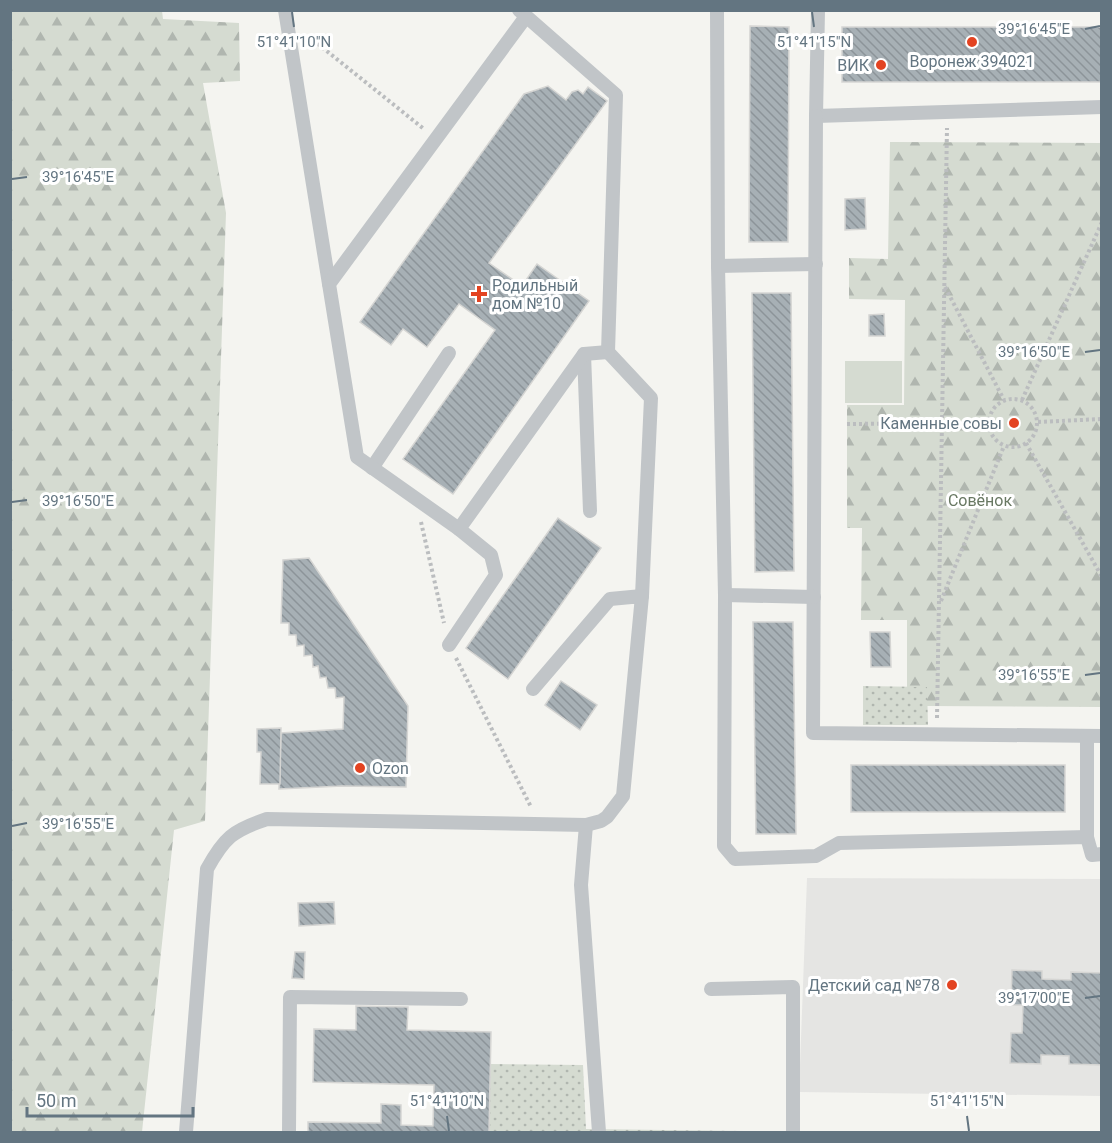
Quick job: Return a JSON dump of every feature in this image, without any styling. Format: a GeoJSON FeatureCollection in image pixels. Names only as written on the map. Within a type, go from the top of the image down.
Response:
{"type":"FeatureCollection","features":[{"type":"Feature","properties":{"kind":"lane"},"geometry":{"type":"LineString","coordinates":[[717,10],[718,266],[725,596],[724,846],[735,859],[816,856],[839,843],[1087,837]]}},
{"type":"Feature","properties":{"kind":"lane"},"geometry":{"type":"LineString","coordinates":[[818,10],[813,733],[1101,736]]}},
{"type":"Feature","properties":{"kind":"lane"},"geometry":{"type":"LineString","coordinates":[[286,14],[357,457],[459,529],[491,555],[496,576],[449,645]]}},
{"type":"Feature","properties":{"kind":"lane"},"geometry":{"type":"LineString","coordinates":[[186,1132],[207,869],[220,847],[241,827],[267,819],[586,825],[607,817],[623,796],[642,596],[651,398],[608,352],[616,95],[522,14],[436,139],[329,284]]}},
{"type":"Feature","properties":{"kind":"lane"},"geometry":{"type":"LineString","coordinates":[[816,116],[1101,107]]}},
{"type":"Feature","properties":{"kind":"lane"},"geometry":{"type":"LineString","coordinates":[[718,266],[816,264]]}},
{"type":"Feature","properties":{"kind":"lane"},"geometry":{"type":"LineString","coordinates":[[459,529],[584,354],[608,352]]}},
{"type":"Feature","properties":{"kind":"lane"},"geometry":{"type":"LineString","coordinates":[[372,468],[449,353]]}},
{"type":"Feature","properties":{"kind":"lane"},"geometry":{"type":"LineString","coordinates":[[584,354],[590,511]]}},
{"type":"Feature","properties":{"kind":"lane"},"geometry":{"type":"LineString","coordinates":[[533,689],[610,599],[642,596]]}},
{"type":"Feature","properties":{"kind":"lane"},"geometry":{"type":"LineString","coordinates":[[725,596],[814,597]]}},
{"type":"Feature","properties":{"kind":"lane"},"geometry":{"type":"LineString","coordinates":[[1087,736],[1087,837],[1092,855],[1101,854]]}},
{"type":"Feature","properties":{"kind":"lane"},"geometry":{"type":"LineString","coordinates":[[586,825],[580,885],[599,1132]]}},
{"type":"Feature","properties":{"kind":"lane"},"geometry":{"type":"LineString","coordinates":[[711,989],[793,987],[793,1132]]}},
{"type":"Feature","properties":{"kind":"lane"},"geometry":{"type":"LineString","coordinates":[[289,1132],[290,997],[461,999]]}},
{"type":"Feature","properties":{"kind":"path"},"geometry":{"type":"LineString","coordinates":[[286,14],[436,139]]}},
{"type":"Feature","properties":{"kind":"path"},"geometry":{"type":"LineString","coordinates":[[936,734],[948,113]]}},
{"type":"Feature","properties":{"kind":"path"},"geometry":{"type":"LineString","coordinates":[[1022,400],[1101,222]]}},
{"type":"Feature","properties":{"kind":"path"},"geometry":{"type":"LineString","coordinates":[[944,285],[1004,400]]}},
{"type":"Feature","properties":{"kind":"path"},"geometry":{"type":"LineString","coordinates":[[1012,398],[1022,400],[1033,410],[1038,422],[1035,432],[1026,443],[1013,448],[1004,446],[993,437],[988,423],[994,407],[1012,398]]}},
{"type":"Feature","properties":{"kind":"path"},"geometry":{"type":"LineString","coordinates":[[1038,422],[1101,419]]}},
{"type":"Feature","properties":{"kind":"path"},"geometry":{"type":"LineString","coordinates":[[847,424],[988,423]]}},
{"type":"Feature","properties":{"kind":"path"},"geometry":{"type":"LineString","coordinates":[[1026,443],[1101,577]]}},
{"type":"Feature","properties":{"kind":"path"},"geometry":{"type":"LineString","coordinates":[[939,605],[1004,446]]}},
{"type":"Feature","properties":{"kind":"path"},"geometry":{"type":"LineString","coordinates":[[415,498],[449,645],[539,824]]}},
{"type":"Feature","properties":{"kind":"shaded area","name":"Детский сад №78"},"geometry":{"type":"Polygon","coordinates":[[[807,878],[1101,879],[1101,1096],[799,1092],[807,878]]]}},
{"type":"Feature","properties":{"kind":"green space"},"geometry":{"type":"Polygon","coordinates":[[[10,11],[162,11],[163,19],[239,23],[240,81],[203,83],[226,213],[205,821],[174,830],[142,1132],[11,1132],[10,11]]]}},
{"type":"Feature","properties":{"kind":"green space","name":"Совёнок"},"geometry":{"type":"Polygon","coordinates":[[[890,142],[1101,143],[1101,707],[927,706],[927,687],[907,687],[907,620],[861,620],[862,528],[847,528],[847,405],[904,405],[905,300],[849,299],[849,258],[888,259],[890,142]]]}},
{"type":"Feature","properties":{"kind":"green space"},"geometry":{"type":"Polygon","coordinates":[[[845,361],[902,361],[902,403],[845,403],[845,361]]]}},
{"type":"Feature","properties":{"kind":"green space"},"geometry":{"type":"Polygon","coordinates":[[[863,686],[927,687],[928,725],[863,725],[863,686]]]}},
{"type":"Feature","properties":{"kind":"green space"},"geometry":{"type":"Polygon","coordinates":[[[490,1064],[583,1065],[586,1129],[812,1132],[489,1132],[490,1064]]]}},
{"type":"Feature","properties":{"kind":"building"},"geometry":{"type":"Polygon","coordinates":[[[750,26],[789,27],[788,242],[749,242],[750,26]]]}},
{"type":"Feature","properties":{"kind":"building"},"geometry":{"type":"Polygon","coordinates":[[[842,27],[1102,27],[1102,82],[842,82],[842,27]]]}},
{"type":"Feature","properties":{"kind":"building","name":"Родильный дом №10"},"geometry":{"type":"Polygon","coordinates":[[[548,86],[566,100],[572,92],[578,90],[583,94],[588,87],[607,101],[489,263],[522,286],[537,264],[589,301],[453,494],[403,459],[495,330],[459,304],[427,347],[403,329],[391,345],[360,322],[524,94],[548,86]]]}},
{"type":"Feature","properties":{"kind":"building"},"geometry":{"type":"Polygon","coordinates":[[[865,198],[866,229],[845,230],[845,199],[865,198]]]}},
{"type":"Feature","properties":{"kind":"building"},"geometry":{"type":"Polygon","coordinates":[[[752,293],[791,293],[794,571],[755,572],[752,293]]]}},
{"type":"Feature","properties":{"kind":"building"},"geometry":{"type":"Polygon","coordinates":[[[884,314],[885,336],[869,336],[869,315],[884,314]]]}},
{"type":"Feature","properties":{"kind":"building"},"geometry":{"type":"Polygon","coordinates":[[[558,518],[601,548],[508,679],[466,648],[558,518]]]}},
{"type":"Feature","properties":{"kind":"building"},"geometry":{"type":"Polygon","coordinates":[[[309,558],[408,706],[406,787],[342,786],[279,789],[281,733],[343,729],[344,697],[336,698],[335,688],[328,688],[326,677],[320,678],[318,666],[313,667],[312,655],[304,656],[304,645],[297,646],[296,635],[289,635],[289,623],[281,623],[283,560],[309,558]]]}},
{"type":"Feature","properties":{"kind":"building"},"geometry":{"type":"Polygon","coordinates":[[[753,622],[793,622],[796,834],[756,834],[753,622]]]}},
{"type":"Feature","properties":{"kind":"building"},"geometry":{"type":"Polygon","coordinates":[[[870,632],[890,632],[891,667],[871,667],[870,632]]]}},
{"type":"Feature","properties":{"kind":"building"},"geometry":{"type":"Polygon","coordinates":[[[561,681],[597,705],[580,730],[545,705],[561,681]]]}},
{"type":"Feature","properties":{"kind":"building"},"geometry":{"type":"Polygon","coordinates":[[[281,728],[280,784],[260,784],[261,752],[257,752],[257,729],[281,728]]]}},
{"type":"Feature","properties":{"kind":"building"},"geometry":{"type":"Polygon","coordinates":[[[851,765],[1065,765],[1065,812],[851,812],[851,765]]]}},
{"type":"Feature","properties":{"kind":"building"},"geometry":{"type":"Polygon","coordinates":[[[334,902],[335,924],[299,926],[298,903],[334,902]]]}},
{"type":"Feature","properties":{"kind":"building"},"geometry":{"type":"Polygon","coordinates":[[[295,952],[305,952],[304,979],[292,978],[295,952]]]}},
{"type":"Feature","properties":{"kind":"building"},"geometry":{"type":"Polygon","coordinates":[[[1012,970],[1042,971],[1042,979],[1071,980],[1071,972],[1102,973],[1102,1065],[1069,1064],[1069,1056],[1041,1055],[1041,1064],[1010,1063],[1011,1033],[1022,1033],[1023,1005],[1011,1005],[1012,970]]]}},
{"type":"Feature","properties":{"kind":"building"},"geometry":{"type":"Polygon","coordinates":[[[356,1006],[408,1007],[407,1030],[491,1032],[489,1132],[308,1132],[308,1122],[381,1123],[381,1104],[401,1105],[401,1125],[433,1126],[434,1085],[313,1082],[314,1029],[356,1030],[356,1006]]]}},
{"type":"Feature","properties":{"kind":"place","name":"Воронеж 394021"},"geometry":{"type":"Point","coordinates":[972,42]}},
{"type":"Feature","properties":{"kind":"place","name":"ВИК"},"geometry":{"type":"Point","coordinates":[881,65]}},
{"type":"Feature","properties":{"kind":"place","name":"Родильный дом №10"},"geometry":{"type":"Point","coordinates":[479,294]}},
{"type":"Feature","properties":{"kind":"place","name":"Каменные совы"},"geometry":{"type":"Point","coordinates":[1014,423]}},
{"type":"Feature","properties":{"kind":"place","name":"Ozon"},"geometry":{"type":"Point","coordinates":[360,768]}},
{"type":"Feature","properties":{"kind":"place","name":"Детский сад №78"},"geometry":{"type":"Point","coordinates":[952,985]}}]}
